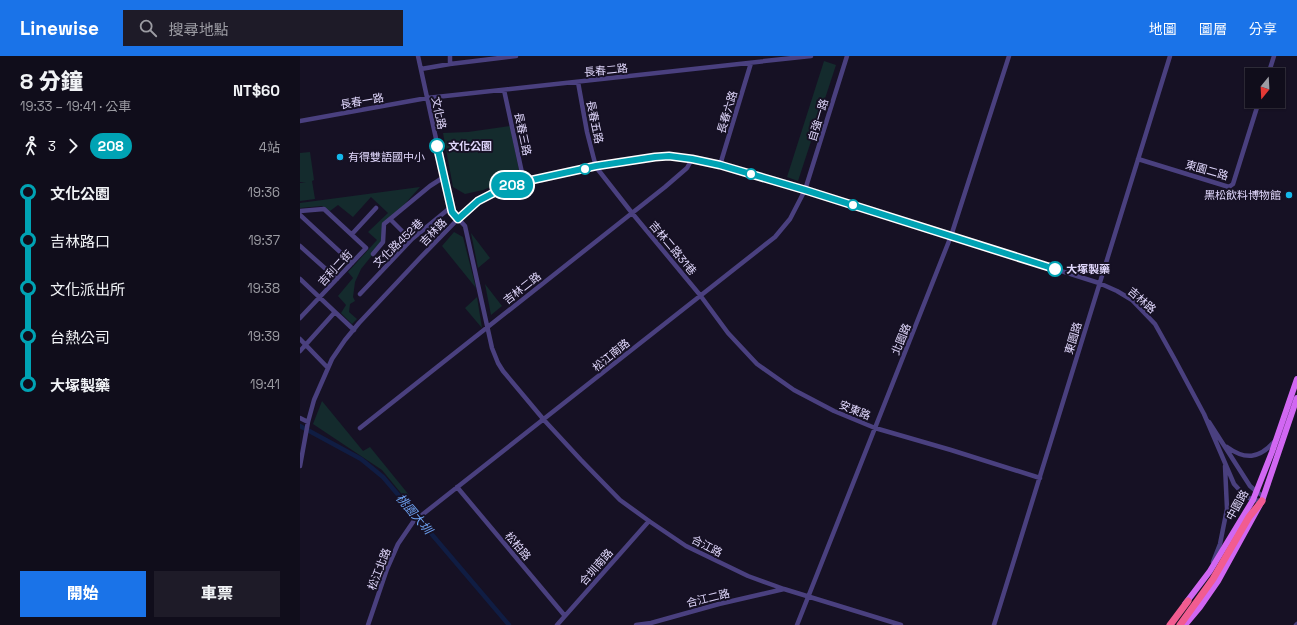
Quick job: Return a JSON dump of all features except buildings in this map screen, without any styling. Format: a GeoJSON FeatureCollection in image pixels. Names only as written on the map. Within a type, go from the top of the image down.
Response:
{"type":"FeatureCollection","features":[{"type":"Feature","properties":{"kind":"highway"},"geometry":{"type":"LineString","coordinates":[[1180,625],[1213,579],[1249,517],[1263,498]]}},
{"type":"Feature","properties":{"kind":"highway"},"geometry":{"type":"LineString","coordinates":[[1170,625],[1188,601]]}},
{"type":"Feature","properties":{"kind":"main road","name":"中園路"},"geometry":{"type":"LineString","coordinates":[[1166,625],[1188,601],[1210,571],[1253,500],[1277,439],[1297,380]]}},
{"type":"Feature","properties":{"kind":"main road","name":"中園路"},"geometry":{"type":"LineString","coordinates":[[1185,625],[1200,607],[1218,581],[1263,498],[1297,398]]}},
{"type":"Feature","properties":{"kind":"street","name":"文化路"},"geometry":{"type":"LineString","coordinates":[[418,56],[452,212],[465,226],[488,326]]}},
{"type":"Feature","properties":{"kind":"street"},"geometry":{"type":"LineString","coordinates":[[450,56],[450,64]]}},
{"type":"Feature","properties":{"kind":"street"},"geometry":{"type":"LineString","coordinates":[[421,69],[516,56]]}},
{"type":"Feature","properties":{"kind":"street","name":"長春二路"},"geometry":{"type":"LineString","coordinates":[[427,98],[811,56]]}},
{"type":"Feature","properties":{"kind":"street","name":"自強一路"},"geometry":{"type":"LineString","coordinates":[[805,190],[847,56]]}},
{"type":"Feature","properties":{"kind":"street","name":"北園路"},"geometry":{"type":"LineString","coordinates":[[797,625],[951,236],[1009,56]]}},
{"type":"Feature","properties":{"kind":"street","name":"東園路"},"geometry":{"type":"LineString","coordinates":[[994,625],[1170,56]]}},
{"type":"Feature","properties":{"kind":"street"},"geometry":{"type":"LineString","coordinates":[[1270,68],[1274,56]]}},
{"type":"Feature","properties":{"kind":"street","name":"長春六路"},"geometry":{"type":"LineString","coordinates":[[720,165],[751,63]]}},
{"type":"Feature","properties":{"kind":"street","name":"長春五路"},"geometry":{"type":"LineString","coordinates":[[578,82],[587,132],[596,166]]}},
{"type":"Feature","properties":{"kind":"street","name":"長春三路"},"geometry":{"type":"LineString","coordinates":[[504,90],[524,182]]}},
{"type":"Feature","properties":{"kind":"street","name":"長春一路"},"geometry":{"type":"LineString","coordinates":[[300,121],[427,98]]}},
{"type":"Feature","properties":{"kind":"street","name":"東園二路"},"geometry":{"type":"LineString","coordinates":[[1138,159],[1229,187],[1232,184],[1258,108]]}},
{"type":"Feature","properties":{"kind":"street","name":"吉林路"},"geometry":{"type":"LineString","coordinates":[[300,466],[302,439],[306,433],[314,400],[332,359],[345,340],[420,258],[478,201],[509,185],[596,166],[669,156],[720,165],[805,190],[1099,283],[1117,291],[1132,300],[1155,324],[1204,414],[1250,486],[1256,492]]}},
{"type":"Feature","properties":{"kind":"street","name":"吉林二路"},"geometry":{"type":"LineString","coordinates":[[360,428],[632,213],[686,168],[692,159]]}},
{"type":"Feature","properties":{"kind":"street","name":"吉林二路31巷"},"geometry":{"type":"LineString","coordinates":[[596,166],[632,213],[700,295]]}},
{"type":"Feature","properties":{"kind":"street"},"geometry":{"type":"LineString","coordinates":[[373,254],[383,242],[384,224],[444,176]]}},
{"type":"Feature","properties":{"kind":"street","name":"松江南路"},"geometry":{"type":"LineString","coordinates":[[413,522],[775,237],[790,219],[805,190]]}},
{"type":"Feature","properties":{"kind":"street","name":"文化路452巷"},"geometry":{"type":"LineString","coordinates":[[360,294],[411,240],[451,207]]}},
{"type":"Feature","properties":{"kind":"street"},"geometry":{"type":"LineString","coordinates":[[300,211],[324,209],[352,234],[376,208]]}},
{"type":"Feature","properties":{"kind":"street"},"geometry":{"type":"LineString","coordinates":[[300,215],[352,263]]}},
{"type":"Feature","properties":{"kind":"street"},"geometry":{"type":"LineString","coordinates":[[390,219],[411,240]]}},
{"type":"Feature","properties":{"kind":"street","name":"吉利二街"},"geometry":{"type":"LineString","coordinates":[[301,315],[320,298],[366,248],[352,234]]}},
{"type":"Feature","properties":{"kind":"street"},"geometry":{"type":"LineString","coordinates":[[300,246],[337,279]]}},
{"type":"Feature","properties":{"kind":"street"},"geometry":{"type":"LineString","coordinates":[[300,279],[354,330]]}},
{"type":"Feature","properties":{"kind":"street","name":"安東路"},"geometry":{"type":"LineString","coordinates":[[700,295],[728,333],[761,367],[794,390],[834,411],[875,428],[952,450],[1040,478]]}},
{"type":"Feature","properties":{"kind":"street"},"geometry":{"type":"LineString","coordinates":[[300,351],[335,312]]}},
{"type":"Feature","properties":{"kind":"street","name":"合江路"},"geometry":{"type":"LineString","coordinates":[[488,326],[492,348],[500,367],[509,378],[544,420],[581,460],[620,500],[648,521],[686,546],[748,576],[784,589],[901,625]]}},
{"type":"Feature","properties":{"kind":"street"},"geometry":{"type":"LineString","coordinates":[[300,339],[328,368]]}},
{"type":"Feature","properties":{"kind":"street","name":"吉林路"},"geometry":{"type":"LineString","coordinates":[[1204,414],[1234,484],[1245,496],[1253,500]]}},
{"type":"Feature","properties":{"kind":"street"},"geometry":{"type":"LineString","coordinates":[[300,418],[307,424]]}},
{"type":"Feature","properties":{"kind":"street"},"geometry":{"type":"LineString","coordinates":[[1225,446],[1236,453],[1247,456],[1265,451],[1277,439]]}},
{"type":"Feature","properties":{"kind":"street"},"geometry":{"type":"LineString","coordinates":[[1210,571],[1220,544],[1227,509],[1224,462]]}},
{"type":"Feature","properties":{"kind":"street","name":"松柏路"},"geometry":{"type":"LineString","coordinates":[[457,487],[565,616]]}},
{"type":"Feature","properties":{"kind":"street"},"geometry":{"type":"LineString","coordinates":[[1256,492],[1263,498]]}},
{"type":"Feature","properties":{"kind":"street"},"geometry":{"type":"LineString","coordinates":[[1253,500],[1263,498]]}},
{"type":"Feature","properties":{"kind":"street","name":"合圳南路"},"geometry":{"type":"LineString","coordinates":[[557,625],[648,521]]}},
{"type":"Feature","properties":{"kind":"street","name":"松江北路"},"geometry":{"type":"LineString","coordinates":[[368,625],[398,544],[413,522]]}},
{"type":"Feature","properties":{"kind":"street","name":"合江二路"},"geometry":{"type":"LineString","coordinates":[[636,625],[651,624],[720,604],[784,589]]}},
{"type":"Feature","properties":{"kind":"green space"},"geometry":{"type":"Polygon","coordinates":[[[824,61],[836,65],[798,181],[787,177],[824,61]]]}},
{"type":"Feature","properties":{"kind":"green space","name":"文化公園"},"geometry":{"type":"Polygon","coordinates":[[[510,126],[520,175],[483,190],[465,194],[453,187],[443,133],[468,132],[510,126]]]}},
{"type":"Feature","properties":{"kind":"green space"},"geometry":{"type":"Polygon","coordinates":[[[310,152],[315,199],[300,201],[300,183],[306,182],[300,182],[300,153],[310,152]]]}},
{"type":"Feature","properties":{"kind":"green space"},"geometry":{"type":"Polygon","coordinates":[[[356,152],[374,152],[373,163],[357,163],[356,152]]]}},
{"type":"Feature","properties":{"kind":"green space"},"geometry":{"type":"Polygon","coordinates":[[[420,187],[394,216],[382,226],[382,243],[361,269],[355,282],[353,297],[355,301],[350,304],[349,312],[357,319],[352,324],[341,313],[346,305],[338,296],[353,278],[348,272],[377,240],[368,232],[388,213],[371,197],[353,217],[338,205],[330,211],[322,206],[300,208],[300,203],[420,187]]]}},
{"type":"Feature","properties":{"kind":"green space"},"geometry":{"type":"Polygon","coordinates":[[[454,232],[463,237],[476,288],[442,246],[454,232]]]}},
{"type":"Feature","properties":{"kind":"green space"},"geometry":{"type":"Polygon","coordinates":[[[471,233],[490,258],[478,268],[471,233]]]}},
{"type":"Feature","properties":{"kind":"green space"},"geometry":{"type":"Polygon","coordinates":[[[485,284],[502,306],[491,315],[485,284]]]}},
{"type":"Feature","properties":{"kind":"green space"},"geometry":{"type":"Polygon","coordinates":[[[477,297],[482,328],[465,308],[477,297]]]}},
{"type":"Feature","properties":{"kind":"green space"},"geometry":{"type":"Polygon","coordinates":[[[322,401],[363,451],[370,447],[409,495],[405,498],[382,470],[313,424],[322,401]]]}},
{"type":"Feature","properties":{"kind":"waterway","name":"桃園大圳"},"geometry":{"type":"LineString","coordinates":[[300,426],[361,459],[383,477],[509,625]]}},
{"type":"Feature","properties":{"kind":"bus line","name":"208"},"geometry":{"type":"LineString","coordinates":[[437,146],[452,212],[458,219],[478,201],[509,185],[596,166],[669,156],[720,165],[805,190],[1055,269]]}},
{"type":"Feature","properties":{"kind":"place","name":"文化公園"},"geometry":{"type":"Point","coordinates":[437,146]}},
{"type":"Feature","properties":{"kind":"place","name":"有得雙語國中小"},"geometry":{"type":"Point","coordinates":[340,157]}},
{"type":"Feature","properties":{"kind":"place","name":"黑松飲料博物館"},"geometry":{"type":"Point","coordinates":[1289,195]}},
{"type":"Feature","properties":{"kind":"place","name":"大塚製藥"},"geometry":{"type":"Point","coordinates":[1055,269]}}]}
